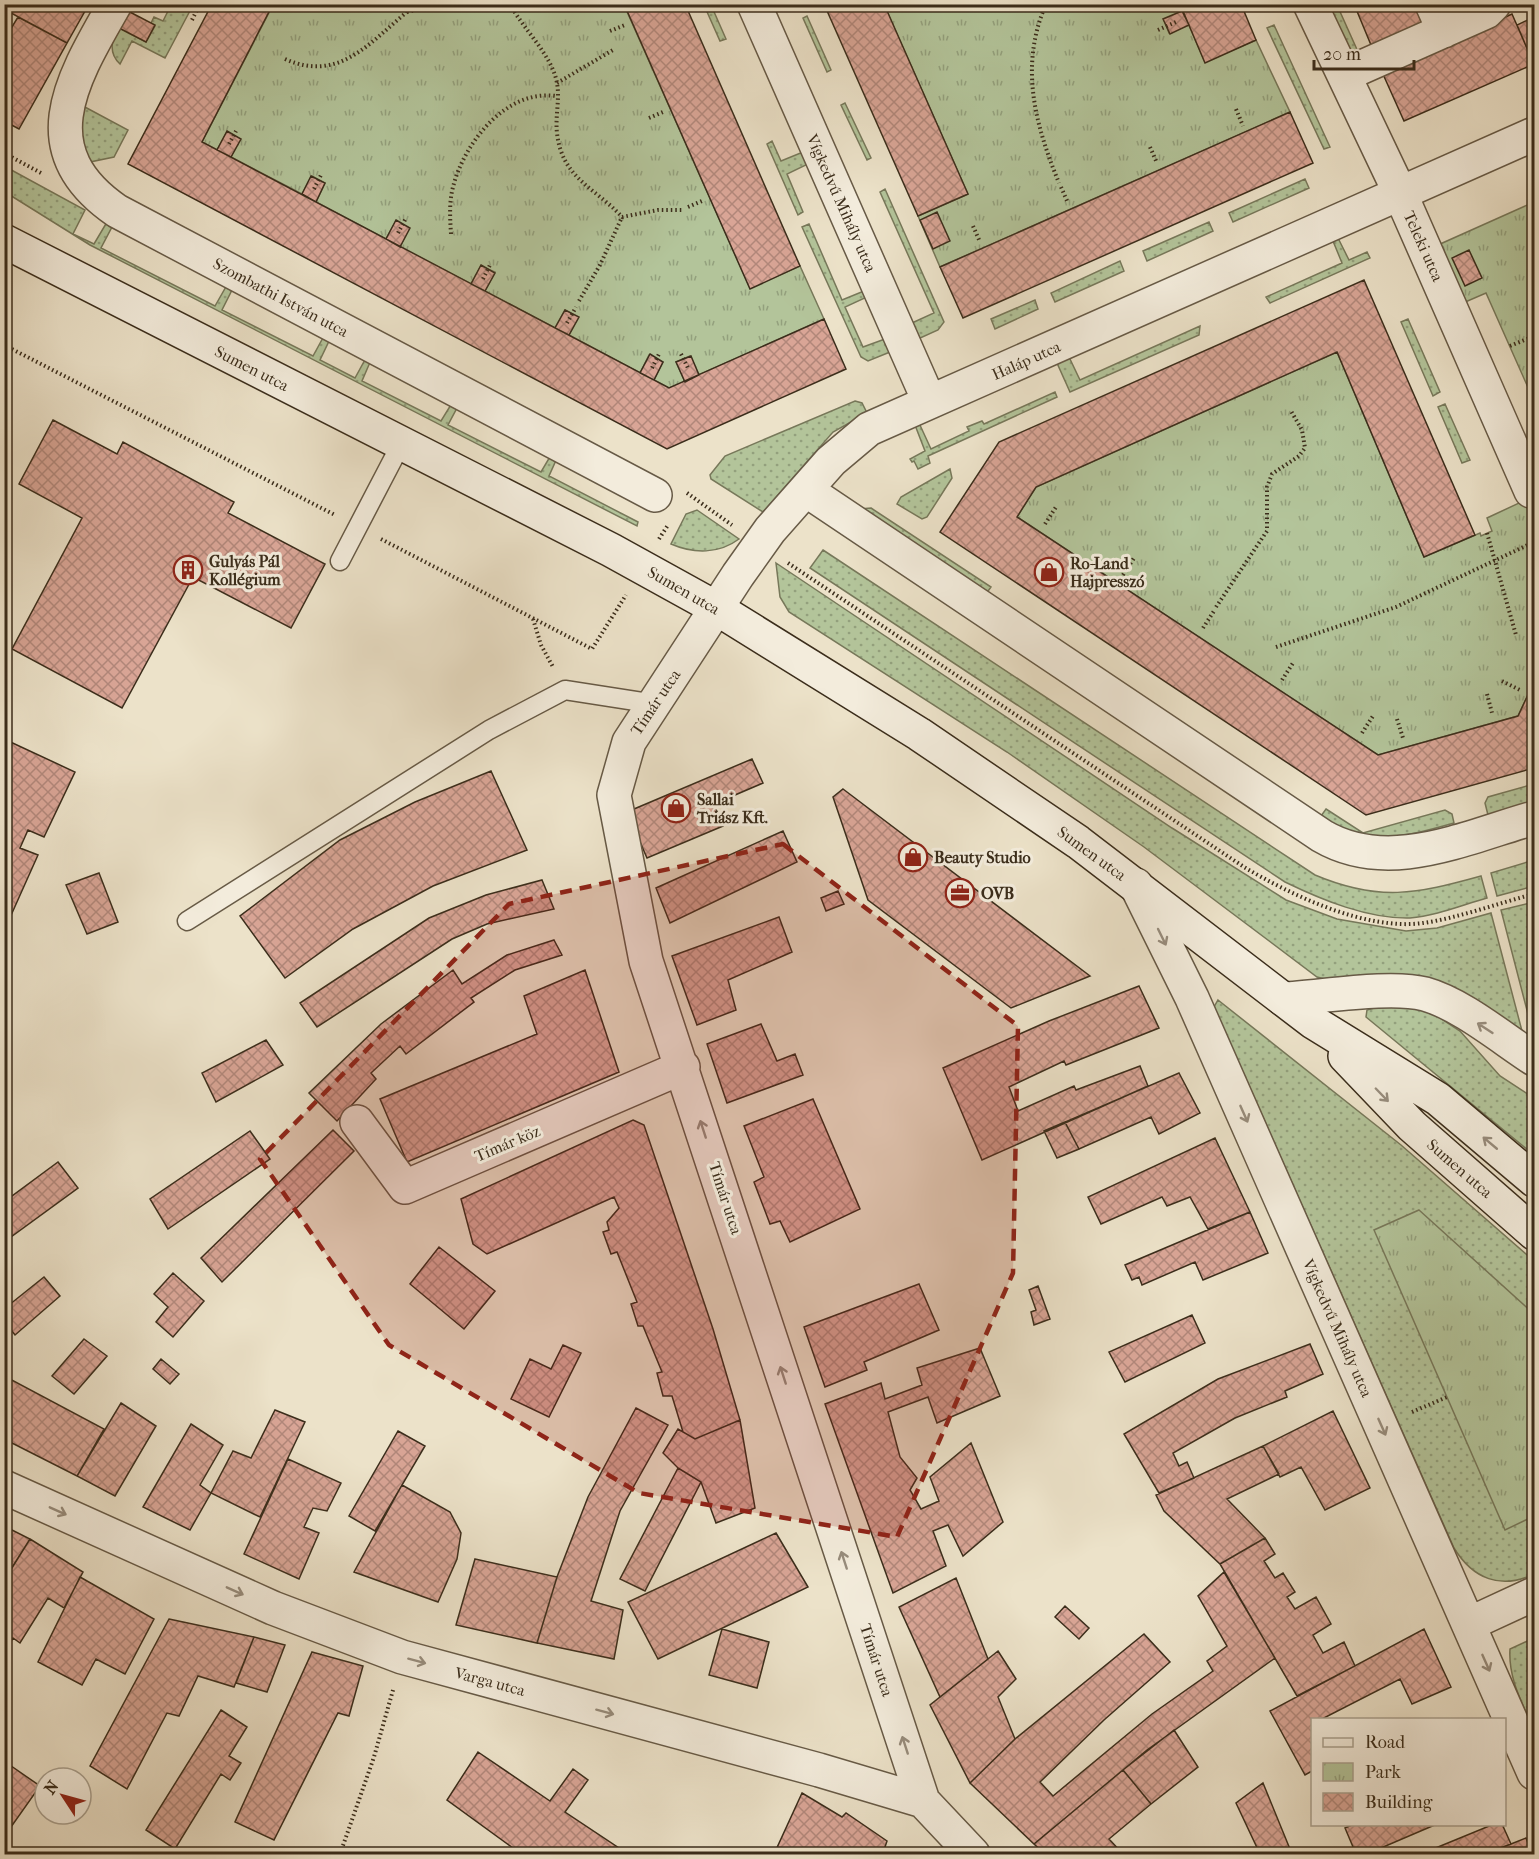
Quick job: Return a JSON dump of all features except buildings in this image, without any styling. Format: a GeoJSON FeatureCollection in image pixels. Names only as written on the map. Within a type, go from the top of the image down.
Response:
{"type":"FeatureCollection","features":[{"type":"Feature","properties":{"kind":"street","name":"Szombathi István utca"},"geometry":{"type":"LineString","coordinates":[[115,4],[76,78],[66,108],[65,137],[70,160],[94,194],[117,211],[671,494]]}},
{"type":"Feature","properties":{"kind":"street","name":"Vígkedvű Mihály utca"},"geometry":{"type":"LineString","coordinates":[[754,4],[929,401]]}},
{"type":"Feature","properties":{"kind":"street","name":"Teleki utca"},"geometry":{"type":"LineString","coordinates":[[1310,4],[1400,193],[1531,491]]}},
{"type":"Feature","properties":{"kind":"street"},"geometry":{"type":"LineString","coordinates":[[1344,75],[1438,18],[1486,12],[1494,4]]}},
{"type":"Feature","properties":{"kind":"street","name":"Haláp utca"},"geometry":{"type":"LineString","coordinates":[[716,608],[770,530],[840,452],[864,433],[929,401],[1534,134]]}},
{"type":"Feature","properties":{"kind":"street","name":"Sumen utca"},"geometry":{"type":"LineString","coordinates":[[4,241],[610,550],[716,608],[919,734],[1136,885],[1313,1022],[1438,1100],[1534,1180]]}},
{"type":"Feature","properties":{"kind":"street"},"geometry":{"type":"LineString","coordinates":[[806,490],[1322,836],[1342,847],[1373,854],[1408,853],[1534,818]]}},
{"type":"Feature","properties":{"kind":"street","name":"Tímár utca"},"geometry":{"type":"LineString","coordinates":[[716,608],[629,742],[614,795],[646,961],[923,1801]]}},
{"type":"Feature","properties":{"kind":"street","name":"Vígkedvű Mihály utca"},"geometry":{"type":"LineString","coordinates":[[1136,885],[1192,998],[1534,1773]]}},
{"type":"Feature","properties":{"kind":"street"},"geometry":{"type":"LineString","coordinates":[[1283,999],[1391,990],[1424,994],[1443,1001],[1534,1059]]}},
{"type":"Feature","properties":{"kind":"street","name":"Sumen utca"},"geometry":{"type":"LineString","coordinates":[[1313,1022],[1412,1126],[1534,1233]]}},
{"type":"Feature","properties":{"kind":"street","name":"Tímár köz"},"geometry":{"type":"LineString","coordinates":[[357,1122],[405,1187],[682,1067]]}},
{"type":"Feature","properties":{"kind":"street","name":"Varga utca"},"geometry":{"type":"LineString","coordinates":[[4,1487],[273,1608],[402,1657],[819,1770],[923,1801]]}},
{"type":"Feature","properties":{"kind":"street"},"geometry":{"type":"LineString","coordinates":[[1469,1624],[1534,1594]]}},
{"type":"Feature","properties":{"kind":"street"},"geometry":{"type":"LineString","coordinates":[[923,1801],[973,1854]]}},
{"type":"Feature","properties":{"kind":"lane"},"geometry":{"type":"LineString","coordinates":[[340,561],[401,444]]}},
{"type":"Feature","properties":{"kind":"lane"},"geometry":{"type":"LineString","coordinates":[[188,921],[489,730],[565,690],[655,704]]}},
{"type":"Feature","properties":{"kind":"path"},"geometry":{"type":"LineString","coordinates":[[404,4],[407,12]]}},
{"type":"Feature","properties":{"kind":"path"},"geometry":{"type":"LineString","coordinates":[[285,59],[312,68],[335,62],[374,43],[407,12],[440,4]]}},
{"type":"Feature","properties":{"kind":"path"},"geometry":{"type":"LineString","coordinates":[[510,4],[546,58],[557,82],[557,135],[569,167],[582,184],[622,217]]}},
{"type":"Feature","properties":{"kind":"path"},"geometry":{"type":"LineString","coordinates":[[923,9],[946,4]]}},
{"type":"Feature","properties":{"kind":"path"},"geometry":{"type":"LineString","coordinates":[[1046,4],[1034,45],[1033,93],[1040,137],[1068,203]]}},
{"type":"Feature","properties":{"kind":"path"},"geometry":{"type":"LineString","coordinates":[[192,20],[197,10]]}},
{"type":"Feature","properties":{"kind":"path"},"geometry":{"type":"LineString","coordinates":[[1158,30],[1176,22]]}},
{"type":"Feature","properties":{"kind":"path"},"geometry":{"type":"LineString","coordinates":[[610,31],[625,25]]}},
{"type":"Feature","properties":{"kind":"path"},"geometry":{"type":"LineString","coordinates":[[557,82],[613,50]]}},
{"type":"Feature","properties":{"kind":"path"},"geometry":{"type":"LineString","coordinates":[[451,234],[451,198],[457,174],[481,134],[500,114],[515,103],[532,97],[556,96]]}},
{"type":"Feature","properties":{"kind":"path"},"geometry":{"type":"LineString","coordinates":[[1236,109],[1243,126]]}},
{"type":"Feature","properties":{"kind":"path"},"geometry":{"type":"LineString","coordinates":[[649,118],[663,112]]}},
{"type":"Feature","properties":{"kind":"path"},"geometry":{"type":"LineString","coordinates":[[229,144],[237,130]]}},
{"type":"Feature","properties":{"kind":"path"},"geometry":{"type":"LineString","coordinates":[[1150,147],[1157,163]]}},
{"type":"Feature","properties":{"kind":"path"},"geometry":{"type":"LineString","coordinates":[[314,189],[321,175]]}},
{"type":"Feature","properties":{"kind":"path"},"geometry":{"type":"LineString","coordinates":[[622,217],[658,210],[686,208],[702,201]]}},
{"type":"Feature","properties":{"kind":"path"},"geometry":{"type":"LineString","coordinates":[[579,301],[600,265],[622,217]]}},
{"type":"Feature","properties":{"kind":"path"},"geometry":{"type":"LineString","coordinates":[[398,233],[406,218]]}},
{"type":"Feature","properties":{"kind":"path"},"geometry":{"type":"LineString","coordinates":[[973,226],[980,242]]}},
{"type":"Feature","properties":{"kind":"path"},"geometry":{"type":"LineString","coordinates":[[483,279],[491,263]]}},
{"type":"Feature","properties":{"kind":"path"},"geometry":{"type":"LineString","coordinates":[[567,323],[576,307]]}},
{"type":"Feature","properties":{"kind":"path"},"geometry":{"type":"LineString","coordinates":[[1510,346],[1534,336]]}},
{"type":"Feature","properties":{"kind":"path"},"geometry":{"type":"LineString","coordinates":[[4,345],[592,649]]}},
{"type":"Feature","properties":{"kind":"path"},"geometry":{"type":"LineString","coordinates":[[652,368],[660,352]]}},
{"type":"Feature","properties":{"kind":"path"},"geometry":{"type":"LineString","coordinates":[[681,354],[688,368]]}},
{"type":"Feature","properties":{"kind":"path"},"geometry":{"type":"LineString","coordinates":[[1203,628],[1266,536],[1269,520],[1267,487],[1272,474],[1299,456],[1305,448],[1303,434],[1291,411]]}},
{"type":"Feature","properties":{"kind":"path"},"geometry":{"type":"LineString","coordinates":[[671,494],[734,526]]}},
{"type":"Feature","properties":{"kind":"path"},"geometry":{"type":"LineString","coordinates":[[1045,524],[1056,507]]}},
{"type":"Feature","properties":{"kind":"path"},"geometry":{"type":"LineString","coordinates":[[1487,533],[1516,635]]}},
{"type":"Feature","properties":{"kind":"path"},"geometry":{"type":"LineString","coordinates":[[1276,647],[1396,607],[1534,542]]}},
{"type":"Feature","properties":{"kind":"path"},"geometry":{"type":"LineString","coordinates":[[1123,575],[1134,558]]}},
{"type":"Feature","properties":{"kind":"path"},"geometry":{"type":"LineString","coordinates":[[782,559],[1244,867],[1294,896],[1382,922],[1414,924],[1534,894]]}},
{"type":"Feature","properties":{"kind":"path"},"geometry":{"type":"LineString","coordinates":[[533,618],[541,645],[565,690]]}},
{"type":"Feature","properties":{"kind":"path"},"geometry":{"type":"LineString","coordinates":[[1282,680],[1293,663]]}},
{"type":"Feature","properties":{"kind":"path"},"geometry":{"type":"LineString","coordinates":[[1502,681],[1520,690]]}},
{"type":"Feature","properties":{"kind":"path"},"geometry":{"type":"LineString","coordinates":[[1487,694],[1492,713]]}},
{"type":"Feature","properties":{"kind":"path"},"geometry":{"type":"LineString","coordinates":[[1362,733],[1373,716]]}},
{"type":"Feature","properties":{"kind":"path"},"geometry":{"type":"LineString","coordinates":[[1397,719],[1403,738]]}},
{"type":"Feature","properties":{"kind":"path"},"geometry":{"type":"LineString","coordinates":[[340,1854],[374,1757],[402,1657]]}},
{"type":"Feature","properties":{"kind":"highlighted area"},"geometry":{"type":"Polygon","coordinates":[[[783,844],[1018,1026],[1013,1273],[897,1537],[639,1493],[389,1345],[260,1159],[509,904],[783,844]]]}},
{"type":"Feature","properties":{"kind":"green space"},"geometry":{"type":"Polygon","coordinates":[[[171,5],[192,7],[165,58],[132,41],[120,64],[112,51],[117,27],[146,42],[155,26],[151,23],[154,17],[163,21],[171,5]]]}},
{"type":"Feature","properties":{"kind":"green space"},"geometry":{"type":"Polygon","coordinates":[[[273,5],[624,5],[750,288],[800,266],[824,319],[699,375],[690,356],[676,362],[685,382],[669,388],[654,380],[663,362],[649,355],[640,373],[569,335],[578,317],[565,310],[555,328],[485,291],[495,272],[481,266],[471,284],[400,247],[409,228],[396,221],[386,239],[316,202],[325,183],[312,176],[302,194],[231,157],[240,139],[227,132],[217,150],[202,142],[273,5]]]}},
{"type":"Feature","properties":{"kind":"green space"},"geometry":{"type":"Polygon","coordinates":[[[704,5],[711,5],[726,39],[720,41],[704,5]]]}},
{"type":"Feature","properties":{"kind":"green space"},"geometry":{"type":"Polygon","coordinates":[[[884,5],[1180,5],[1182,11],[1164,20],[1169,33],[1189,25],[1205,62],[1256,40],[1290,112],[940,267],[918,216],[968,194],[884,5]]]}},
{"type":"Feature","properties":{"kind":"green space"},"geometry":{"type":"Polygon","coordinates":[[[1325,5],[1337,5],[1359,54],[1350,50],[1325,5]]]}},
{"type":"Feature","properties":{"kind":"green space"},"geometry":{"type":"Polygon","coordinates":[[[807,16],[831,70],[827,72],[803,18],[807,16]]]}},
{"type":"Feature","properties":{"kind":"green space"},"geometry":{"type":"Polygon","coordinates":[[[1274,25],[1330,147],[1324,149],[1267,28],[1274,25]]]}},
{"type":"Feature","properties":{"kind":"green space"},"geometry":{"type":"Polygon","coordinates":[[[845,103],[871,158],[867,160],[841,105],[845,103]]]}},
{"type":"Feature","properties":{"kind":"green space"},"geometry":{"type":"Polygon","coordinates":[[[83,106],[128,130],[114,157],[85,163],[79,134],[83,106]]]}},
{"type":"Feature","properties":{"kind":"green space"},"geometry":{"type":"Polygon","coordinates":[[[772,141],[781,161],[803,152],[808,164],[787,174],[803,212],[798,215],[767,144],[772,141]]]}},
{"type":"Feature","properties":{"kind":"green space"},"geometry":{"type":"Polygon","coordinates":[[[4,166],[85,210],[73,234],[94,244],[107,222],[113,225],[101,248],[215,306],[227,285],[233,288],[222,310],[313,356],[324,336],[330,339],[320,360],[355,378],[366,358],[371,360],[362,381],[441,421],[452,403],[458,406],[448,425],[541,472],[551,455],[557,458],[549,476],[638,522],[637,526],[90,245],[5,192],[4,166]]]}},
{"type":"Feature","properties":{"kind":"green space"},"geometry":{"type":"Polygon","coordinates":[[[1305,179],[1309,188],[1233,222],[1229,213],[1305,179]]]}},
{"type":"Feature","properties":{"kind":"green space"},"geometry":{"type":"Polygon","coordinates":[[[885,189],[944,322],[938,330],[918,339],[912,323],[934,313],[880,192],[885,189]]]}},
{"type":"Feature","properties":{"kind":"green space"},"geometry":{"type":"Polygon","coordinates":[[[1534,202],[1534,401],[1486,293],[1463,303],[1438,245],[1534,202]]]}},
{"type":"Feature","properties":{"kind":"green space"},"geometry":{"type":"Polygon","coordinates":[[[1209,222],[1213,231],[1147,261],[1143,251],[1209,222]]]}},
{"type":"Feature","properties":{"kind":"green space"},"geometry":{"type":"Polygon","coordinates":[[[809,224],[842,300],[864,291],[867,297],[845,307],[863,347],[885,339],[890,352],[868,361],[861,357],[802,227],[809,224]]]}},
{"type":"Feature","properties":{"kind":"green space"},"geometry":{"type":"Polygon","coordinates":[[[1338,238],[1349,260],[1367,252],[1370,258],[1270,303],[1266,297],[1342,263],[1333,241],[1338,238]]]}},
{"type":"Feature","properties":{"kind":"green space"},"geometry":{"type":"Polygon","coordinates":[[[1120,261],[1124,271],[1055,302],[1051,293],[1120,261]]]}},
{"type":"Feature","properties":{"kind":"green space"},"geometry":{"type":"Polygon","coordinates":[[[1035,300],[1038,309],[995,329],[991,319],[1035,300]]]}},
{"type":"Feature","properties":{"kind":"green space"},"geometry":{"type":"Polygon","coordinates":[[[1408,319],[1440,392],[1433,396],[1401,322],[1408,319]]]}},
{"type":"Feature","properties":{"kind":"green space"},"geometry":{"type":"Polygon","coordinates":[[[1200,326],[1199,335],[1070,392],[1057,363],[1069,357],[1080,380],[1200,326]]]}},
{"type":"Feature","properties":{"kind":"green space"},"geometry":{"type":"Polygon","coordinates":[[[1337,352],[1424,557],[1480,533],[1481,536],[1492,531],[1487,518],[1534,496],[1534,682],[1518,716],[1378,755],[1017,517],[1036,487],[1337,352]]]}},
{"type":"Feature","properties":{"kind":"green space"},"geometry":{"type":"Polygon","coordinates":[[[1055,392],[1057,397],[928,456],[930,463],[918,469],[914,461],[910,459],[925,451],[915,425],[919,423],[931,449],[969,431],[967,427],[982,421],[984,424],[1055,392]]]}},
{"type":"Feature","properties":{"kind":"green space"},"geometry":{"type":"Polygon","coordinates":[[[855,401],[862,403],[867,413],[833,432],[763,512],[711,479],[710,475],[725,456],[855,401]]]}},
{"type":"Feature","properties":{"kind":"green space"},"geometry":{"type":"Polygon","coordinates":[[[1445,404],[1470,460],[1462,463],[1438,407],[1445,404]]]}},
{"type":"Feature","properties":{"kind":"green space"},"geometry":{"type":"Polygon","coordinates":[[[950,469],[952,478],[927,517],[922,519],[897,504],[901,497],[950,469]]]}},
{"type":"Feature","properties":{"kind":"green space"},"geometry":{"type":"Polygon","coordinates":[[[871,508],[991,587],[986,594],[858,509],[871,508]]]}},
{"type":"Feature","properties":{"kind":"green space"},"geometry":{"type":"Polygon","coordinates":[[[697,510],[739,539],[723,548],[706,551],[689,550],[671,544],[686,514],[697,510]]]}},
{"type":"Feature","properties":{"kind":"green space"},"geometry":{"type":"Polygon","coordinates":[[[823,550],[1315,875],[1338,884],[1379,892],[1417,891],[1481,876],[1487,898],[1429,915],[1410,918],[1394,917],[1346,907],[1285,882],[810,568],[823,550]]]}},
{"type":"Feature","properties":{"kind":"green space"},"geometry":{"type":"Polygon","coordinates":[[[776,563],[1172,828],[1286,900],[1337,919],[1406,931],[1437,928],[1491,913],[1522,1031],[1317,977],[1144,847],[1007,752],[789,612],[780,597],[776,563]]]}},
{"type":"Feature","properties":{"kind":"green space"},"geometry":{"type":"Polygon","coordinates":[[[1534,784],[1534,802],[1488,815],[1485,803],[1488,797],[1534,784]]]}},
{"type":"Feature","properties":{"kind":"green space"},"geometry":{"type":"Polygon","coordinates":[[[1326,809],[1363,833],[1445,810],[1452,814],[1454,823],[1403,835],[1370,836],[1338,826],[1321,816],[1326,809]]]}},
{"type":"Feature","properties":{"kind":"green space"},"geometry":{"type":"Polygon","coordinates":[[[1534,860],[1534,886],[1497,896],[1491,873],[1534,860]]]}},
{"type":"Feature","properties":{"kind":"green space"},"geometry":{"type":"Polygon","coordinates":[[[1534,902],[1534,1027],[1530,1022],[1501,910],[1534,902]]]}},
{"type":"Feature","properties":{"kind":"green space"},"geometry":{"type":"Polygon","coordinates":[[[1218,1000],[1401,1145],[1534,1261],[1534,1574],[1510,1581],[1489,1579],[1470,1567],[1454,1548],[1214,1007],[1218,1000]]]}},
{"type":"Feature","properties":{"kind":"green space"},"geometry":{"type":"Polygon","coordinates":[[[1408,1006],[1434,1014],[1460,1031],[1500,1076],[1534,1098],[1534,1155],[1366,1017],[1367,1010],[1378,1007],[1408,1006]]]}},
{"type":"Feature","properties":{"kind":"green space"},"geometry":{"type":"Polygon","coordinates":[[[1419,1210],[1534,1314],[1534,1516],[1505,1530],[1374,1230],[1419,1210]]]}},
{"type":"Feature","properties":{"kind":"green space"},"geometry":{"type":"Polygon","coordinates":[[[1534,1638],[1534,1731],[1511,1671],[1510,1649],[1534,1638]]]}},
{"type":"Feature","properties":{"kind":"place","name":"Gulyás Pál Kollégium"},"geometry":{"type":"Point","coordinates":[188,570]}},
{"type":"Feature","properties":{"kind":"place","name":"Ro-Land Hajpresszó"},"geometry":{"type":"Point","coordinates":[1049,572]}},
{"type":"Feature","properties":{"kind":"place","name":"Sallai Triász Kft."},"geometry":{"type":"Point","coordinates":[676,808]}},
{"type":"Feature","properties":{"kind":"place","name":"Beauty Studio"},"geometry":{"type":"Point","coordinates":[913,857]}},
{"type":"Feature","properties":{"kind":"place","name":"OVB"},"geometry":{"type":"Point","coordinates":[960,893]}}]}
